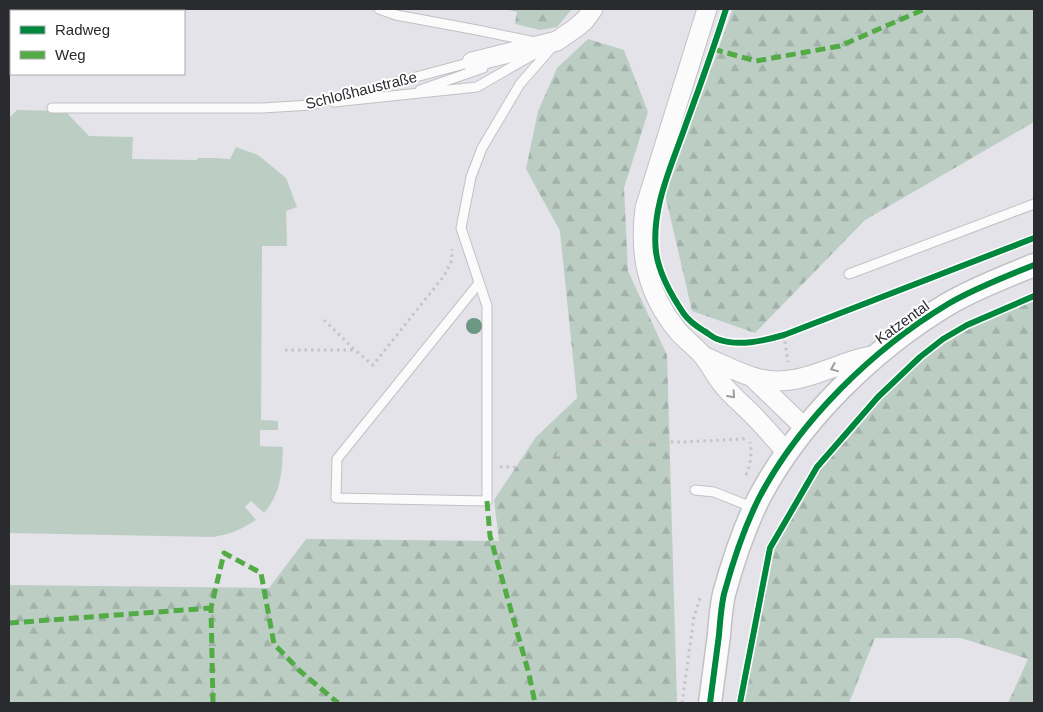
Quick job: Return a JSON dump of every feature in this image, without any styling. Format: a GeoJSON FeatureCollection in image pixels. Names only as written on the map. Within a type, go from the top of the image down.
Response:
{"type":"FeatureCollection","features":[{"type":"Feature","properties":{"kind":"street","name":"Schloßhaustraße"},"geometry":{"type":"LineString","coordinates":[[472,62],[551,42],[585,20],[593,9]]}},
{"type":"Feature","properties":{"kind":"street","name":"Katzental"},"geometry":{"type":"LineString","coordinates":[[707,9],[649,191],[645,208],[642,241],[644,257],[651,286],[677,330],[703,356],[723,385],[787,453],[805,428],[852,378],[908,332],[948,304],[983,286],[1034,265]]}},
{"type":"Feature","properties":{"kind":"street","name":"Katzental"},"geometry":{"type":"LineString","coordinates":[[703,356],[754,378],[791,381],[810,377],[848,362],[880,354]]}},
{"type":"Feature","properties":{"kind":"street","name":"Katzental"},"geometry":{"type":"LineString","coordinates":[[754,378],[805,428]]}},
{"type":"Feature","properties":{"kind":"street"},"geometry":{"type":"LineString","coordinates":[[710,703],[723,596],[739,545],[755,508],[772,475],[787,453]]}},
{"type":"Feature","properties":{"kind":"lane"},"geometry":{"type":"LineString","coordinates":[[379,9],[477,30],[551,42]]}},
{"type":"Feature","properties":{"kind":"lane"},"geometry":{"type":"LineString","coordinates":[[314,104],[477,88],[551,42]]}},
{"type":"Feature","properties":{"kind":"lane"},"geometry":{"type":"LineString","coordinates":[[479,283],[338,459],[336,498],[487,501],[487,306],[461,228],[471,177],[482,148],[520,84],[551,42]]}},
{"type":"Feature","properties":{"kind":"lane"},"geometry":{"type":"LineString","coordinates":[[406,96],[474,70],[528,57]]}},
{"type":"Feature","properties":{"kind":"lane","name":"Schloßhaustraße"},"geometry":{"type":"LineString","coordinates":[[52,108],[262,108],[314,104],[472,62]]}},
{"type":"Feature","properties":{"kind":"lane"},"geometry":{"type":"LineString","coordinates":[[849,274],[1034,204]]}},
{"type":"Feature","properties":{"kind":"lane"},"geometry":{"type":"LineString","coordinates":[[695,490],[714,492],[755,508]]}},
{"type":"Feature","properties":{"kind":"path"},"geometry":{"type":"LineString","coordinates":[[324,320],[373,365],[444,276],[452,260],[452,244]]}},
{"type":"Feature","properties":{"kind":"path"},"geometry":{"type":"LineString","coordinates":[[784,336],[791,381]]}},
{"type":"Feature","properties":{"kind":"path"},"geometry":{"type":"LineString","coordinates":[[285,350],[355,350]]}},
{"type":"Feature","properties":{"kind":"path"},"geometry":{"type":"LineString","coordinates":[[487,467],[529,467],[579,446],[607,441],[682,442],[743,439]]}},
{"type":"Feature","properties":{"kind":"green space"},"geometry":{"type":"Polygon","coordinates":[[[503,9],[572,9],[557,27],[540,30],[515,24],[517,12],[503,9]]]}},
{"type":"Feature","properties":{"kind":"green space"},"geometry":{"type":"Polygon","coordinates":[[[733,9],[1034,9],[1034,122],[865,220],[755,333],[692,311],[665,194],[733,9]]]}},
{"type":"Feature","properties":{"kind":"green space"},"geometry":{"type":"Polygon","coordinates":[[[588,39],[624,50],[648,112],[624,188],[628,271],[667,355],[677,703],[9,703],[9,585],[269,588],[306,539],[499,541],[494,500],[536,437],[577,398],[560,231],[526,169],[538,111],[557,68],[588,39]]]}},
{"type":"Feature","properties":{"kind":"green space"},"geometry":{"type":"Polygon","coordinates":[[[17,110],[65,111],[89,136],[133,137],[132,159],[230,159],[236,147],[258,155],[286,178],[297,207],[286,211],[287,246],[262,246],[261,420],[278,421],[278,430],[260,430],[260,446],[283,447],[281,474],[274,498],[264,513],[251,501],[245,507],[256,520],[230,533],[213,537],[9,533],[9,118],[17,110]]]}},
{"type":"Feature","properties":{"kind":"green space"},"geometry":{"type":"Polygon","coordinates":[[[1034,296],[1034,703],[1008,703],[1028,659],[961,638],[875,638],[849,703],[740,703],[770,548],[817,467],[878,397],[920,357],[943,339],[967,325],[1034,296]]]}},
{"type":"Feature","properties":{"kind":"marked path"},"geometry":{"type":"LineString","coordinates":[[713,49],[756,61],[840,46],[925,9]]}},
{"type":"Feature","properties":{"kind":"marked path"},"geometry":{"type":"LineString","coordinates":[[487,501],[490,536],[529,674],[535,703]]}},
{"type":"Feature","properties":{"kind":"marked path"},"geometry":{"type":"LineString","coordinates":[[213,703],[211,608],[224,553],[261,573],[274,644],[300,671],[338,703]]}},
{"type":"Feature","properties":{"kind":"marked path"},"geometry":{"type":"LineString","coordinates":[[9,623],[211,608]]}},
{"type":"Feature","properties":{"kind":"cycle path"},"geometry":{"type":"LineString","coordinates":[[726,9],[664,186],[655,235],[656,252],[666,284],[686,317],[695,325],[715,338],[733,343],[759,341],[784,335],[1034,238]]}},
{"type":"Feature","properties":{"kind":"cycle path"},"geometry":{"type":"LineString","coordinates":[[710,703],[723,599],[735,557],[748,521],[759,498],[795,441],[817,414],[866,365],[920,322],[969,293],[1034,265]]}},
{"type":"Feature","properties":{"kind":"cycle path"},"geometry":{"type":"LineString","coordinates":[[740,703],[770,548],[817,467],[878,397],[920,357],[943,339],[967,325],[1034,296]]}}]}
